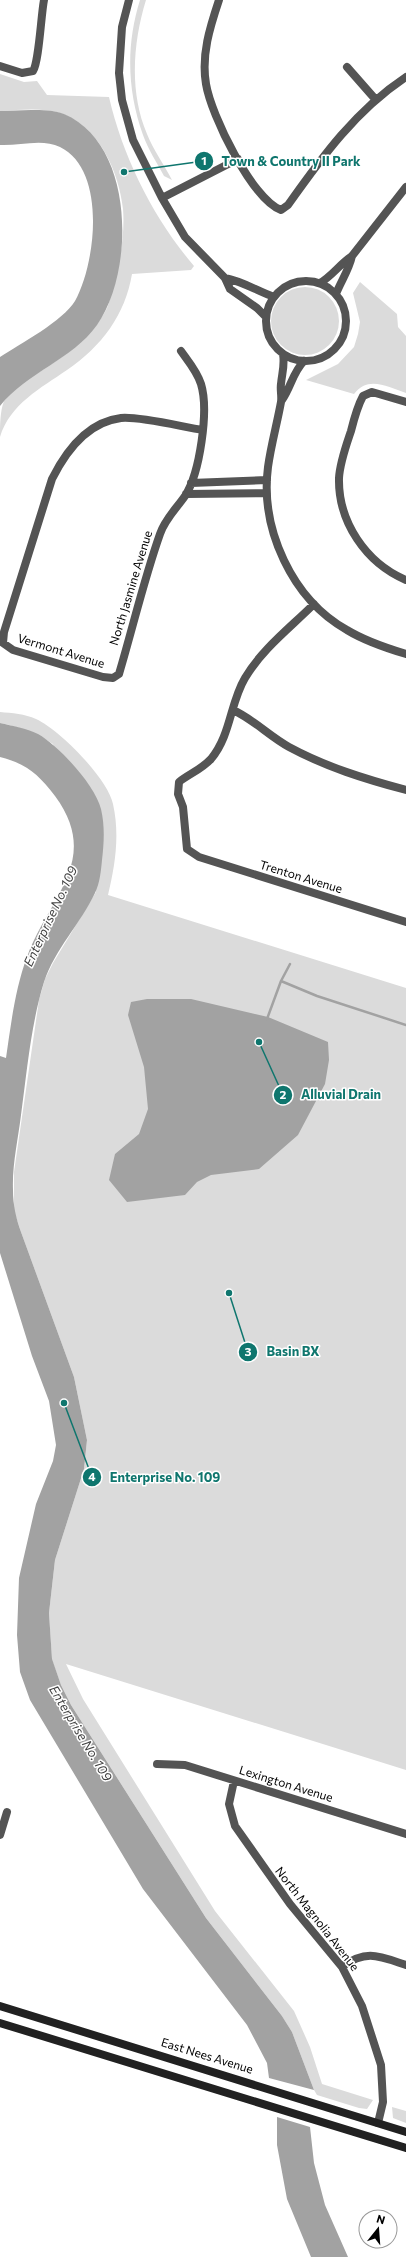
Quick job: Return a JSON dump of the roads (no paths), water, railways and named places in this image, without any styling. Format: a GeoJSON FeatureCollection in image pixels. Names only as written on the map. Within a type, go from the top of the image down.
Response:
{"type":"FeatureCollection","features":[{"type":"Feature","properties":{"kind":"main road","name":"East Nees Avenue"},"geometry":{"type":"LineString","coordinates":[[0,2006],[406,2132]]}},
{"type":"Feature","properties":{"kind":"main road"},"geometry":{"type":"LineString","coordinates":[[0,2023],[406,2148]]}},
{"type":"Feature","properties":{"kind":"street"},"geometry":{"type":"LineString","coordinates":[[0,66],[22,73],[33,71],[37,63],[39,30],[44,0]]}},
{"type":"Feature","properties":{"kind":"street"},"geometry":{"type":"LineString","coordinates":[[129,0],[120,44],[119,73],[122,100],[133,140],[162,198],[185,237],[225,278],[230,289],[257,308],[266,317]]}},
{"type":"Feature","properties":{"kind":"street"},"geometry":{"type":"LineString","coordinates":[[219,0],[206,47],[206,84],[216,118],[251,184],[263,199],[272,207],[281,210],[288,205],[345,130],[376,100],[406,77]]}},
{"type":"Feature","properties":{"kind":"street"},"geometry":{"type":"LineString","coordinates":[[347,67],[376,100]]}},
{"type":"Feature","properties":{"kind":"street"},"geometry":{"type":"LineString","coordinates":[[162,198],[238,159]]}},
{"type":"Feature","properties":{"kind":"street"},"geometry":{"type":"LineString","coordinates":[[320,283],[330,277],[341,264],[352,256],[406,187]]}},
{"type":"Feature","properties":{"kind":"street"},"geometry":{"type":"LineString","coordinates":[[336,294],[340,282],[349,269],[352,256]]}},
{"type":"Feature","properties":{"kind":"street"},"geometry":{"type":"LineString","coordinates":[[225,278],[236,280],[274,297]]}},
{"type":"Feature","properties":{"kind":"street"},"geometry":{"type":"LineString","coordinates":[[307,281],[320,283],[336,294],[345,308],[347,320],[342,338],[331,353],[320,359],[304,361],[283,354],[274,345],[268,333],[266,317],[274,297],[284,287],[295,282],[307,281]]}},
{"type":"Feature","properties":{"kind":"street","name":"North Jasmine Avenue"},"geometry":{"type":"LineString","coordinates":[[113,678],[118,674],[162,528],[186,494],[191,483],[203,430],[204,396],[201,385],[196,373],[180,350]]}},
{"type":"Feature","properties":{"kind":"street"},"geometry":{"type":"LineString","coordinates":[[282,400],[280,385],[285,366],[283,354]]}},
{"type":"Feature","properties":{"kind":"street"},"geometry":{"type":"LineString","coordinates":[[304,361],[296,371],[290,388],[282,400],[270,449],[267,493],[271,524],[276,543],[288,567],[314,604],[346,630],[366,640],[406,654]]}},
{"type":"Feature","properties":{"kind":"street"},"geometry":{"type":"LineString","coordinates":[[406,402],[379,394],[366,394],[360,402],[343,455],[339,478],[341,500],[348,524],[360,543],[377,561],[406,580]]}},
{"type":"Feature","properties":{"kind":"street","name":"Vermont Avenue"},"geometry":{"type":"LineString","coordinates":[[113,678],[13,650],[3,643],[4,632],[52,479],[63,458],[78,439],[107,422],[121,418],[203,430]]}},
{"type":"Feature","properties":{"kind":"street"},"geometry":{"type":"LineString","coordinates":[[191,483],[267,480]]}},
{"type":"Feature","properties":{"kind":"street"},"geometry":{"type":"LineString","coordinates":[[186,494],[267,493]]}},
{"type":"Feature","properties":{"kind":"street"},"geometry":{"type":"LineString","coordinates":[[314,604],[253,666],[239,690],[233,710],[243,715],[276,739],[308,757],[349,774],[406,790]]}},
{"type":"Feature","properties":{"kind":"street","name":"Trenton Avenue"},"geometry":{"type":"LineString","coordinates":[[233,710],[225,735],[210,760],[179,782],[178,794],[183,807],[187,848],[190,852],[199,857],[406,922]]}},
{"type":"Feature","properties":{"kind":"street","name":"Lexington Avenue"},"geometry":{"type":"LineString","coordinates":[[157,1764],[186,1765],[406,1834]]}},
{"type":"Feature","properties":{"kind":"street","name":"North Magnolia Avenue"},"geometry":{"type":"LineString","coordinates":[[234,1781],[229,1804],[235,1826],[290,1904],[342,1967],[362,2006],[381,2065],[384,2089],[378,2123]]}},
{"type":"Feature","properties":{"kind":"street"},"geometry":{"type":"LineString","coordinates":[[0,1835],[7,1812]]}},
{"type":"Feature","properties":{"kind":"street"},"geometry":{"type":"LineString","coordinates":[[342,1967],[352,1959],[366,1955],[376,1955],[406,1965]]}},
{"type":"Feature","properties":{"kind":"water"},"geometry":{"type":"Polygon","coordinates":[[[44,110],[64,114],[87,129],[104,152],[116,180],[121,210],[122,242],[118,273],[109,302],[97,325],[75,348],[23,384],[0,406],[0,357],[40,332],[69,309],[75,301],[82,284],[88,264],[92,242],[93,218],[91,196],[85,175],[75,159],[60,147],[53,144],[30,143],[0,145],[0,111],[44,110]]]}},
{"type":"Feature","properties":{"kind":"water"},"geometry":{"type":"Polygon","coordinates":[[[0,723],[38,734],[56,747],[66,757],[92,789],[101,809],[104,828],[101,868],[97,889],[83,915],[61,947],[44,982],[30,1048],[13,1171],[14,1201],[18,1222],[74,1377],[87,1440],[84,1469],[55,1560],[49,1613],[52,1659],[61,1685],[71,1705],[206,1918],[282,2016],[292,2032],[314,2090],[269,2078],[267,2063],[247,2025],[143,1889],[30,1700],[20,1672],[17,1635],[19,1578],[36,1504],[53,1461],[56,1445],[49,1401],[32,1356],[0,1253],[0,1056],[6,1058],[19,982],[27,957],[36,935],[67,878],[73,859],[74,840],[68,819],[55,796],[43,782],[25,767],[0,757],[0,723]]]}},
{"type":"Feature","properties":{"kind":"water"},"geometry":{"type":"Polygon","coordinates":[[[147,999],[191,999],[268,1017],[328,1042],[329,1060],[325,1084],[298,1135],[259,1169],[211,1175],[197,1182],[185,1195],[127,1202],[109,1180],[115,1154],[139,1134],[148,1109],[144,1067],[128,1015],[131,1002],[147,999]]]}},
{"type":"Feature","properties":{"kind":"water"},"geometry":{"type":"Polygon","coordinates":[[[277,2117],[310,2127],[314,2163],[325,2205],[348,2257],[311,2257],[287,2199],[277,2145],[277,2117]]]}},
{"type":"Feature","properties":{"kind":"waterway"},"geometry":{"type":"LineString","coordinates":[[267,1019],[281,981],[290,964]]}},
{"type":"Feature","properties":{"kind":"waterway"},"geometry":{"type":"LineString","coordinates":[[281,981],[317,996],[406,1025]]}},
{"type":"Feature","properties":{"kind":"place","name":"Town & Country II Park"},"geometry":{"type":"Point","coordinates":[124,172]}},
{"type":"Feature","properties":{"kind":"place","name":"Alluvial Drain"},"geometry":{"type":"Point","coordinates":[259,1042]}},
{"type":"Feature","properties":{"kind":"place","name":"Basin BX"},"geometry":{"type":"Point","coordinates":[229,1293]}},
{"type":"Feature","properties":{"kind":"place","name":"Enterprise No. 109"},"geometry":{"type":"Point","coordinates":[64,1403]}}]}
